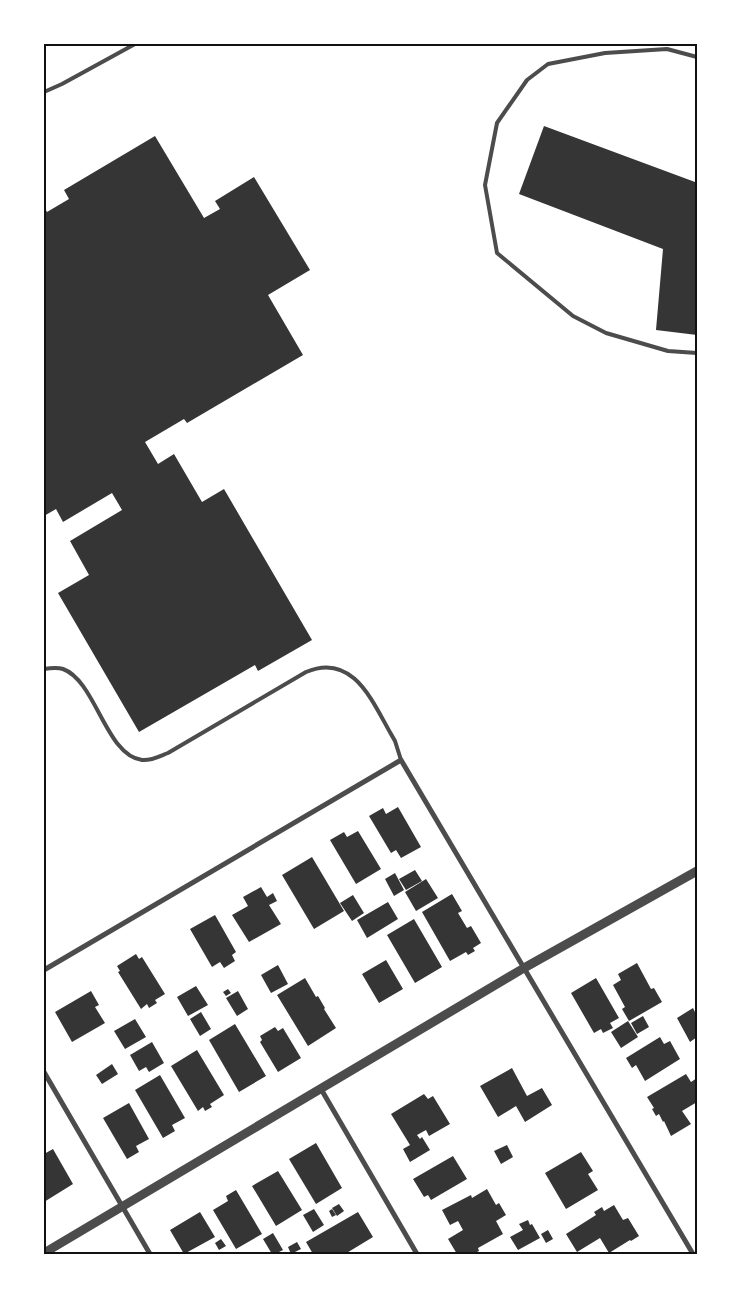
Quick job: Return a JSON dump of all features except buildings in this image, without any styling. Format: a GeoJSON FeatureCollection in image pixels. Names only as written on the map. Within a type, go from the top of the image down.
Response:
{"type":"FeatureCollection","features":[{"type":"Feature","properties":{"kind":"street"},"geometry":{"type":"LineString","coordinates":[[44,970],[400,760],[693,1254]]}},
{"type":"Feature","properties":{"kind":"street"},"geometry":{"type":"LineString","coordinates":[[44,1253],[524,968],[697,871]]}},
{"type":"Feature","properties":{"kind":"street"},"geometry":{"type":"LineString","coordinates":[[44,1072],[150,1254]]}},
{"type":"Feature","properties":{"kind":"street"},"geometry":{"type":"LineString","coordinates":[[321,1089],[417,1254]]}},
{"type":"Feature","properties":{"kind":"lane"},"geometry":{"type":"LineString","coordinates":[[44,92],[62,84],[128,45],[135,44]]}},
{"type":"Feature","properties":{"kind":"lane"},"geometry":{"type":"LineString","coordinates":[[697,57],[667,49],[605,52],[548,64],[527,80],[497,123],[485,185],[497,253],[573,316],[606,333],[668,351],[697,353]]}},
{"type":"Feature","properties":{"kind":"lane"},"geometry":{"type":"LineString","coordinates":[[44,670],[61,668],[74,676],[84,688],[123,750],[140,760],[147,760],[168,753],[312,669],[322,667],[340,669],[356,679],[364,689],[395,741],[400,760]]}}]}
